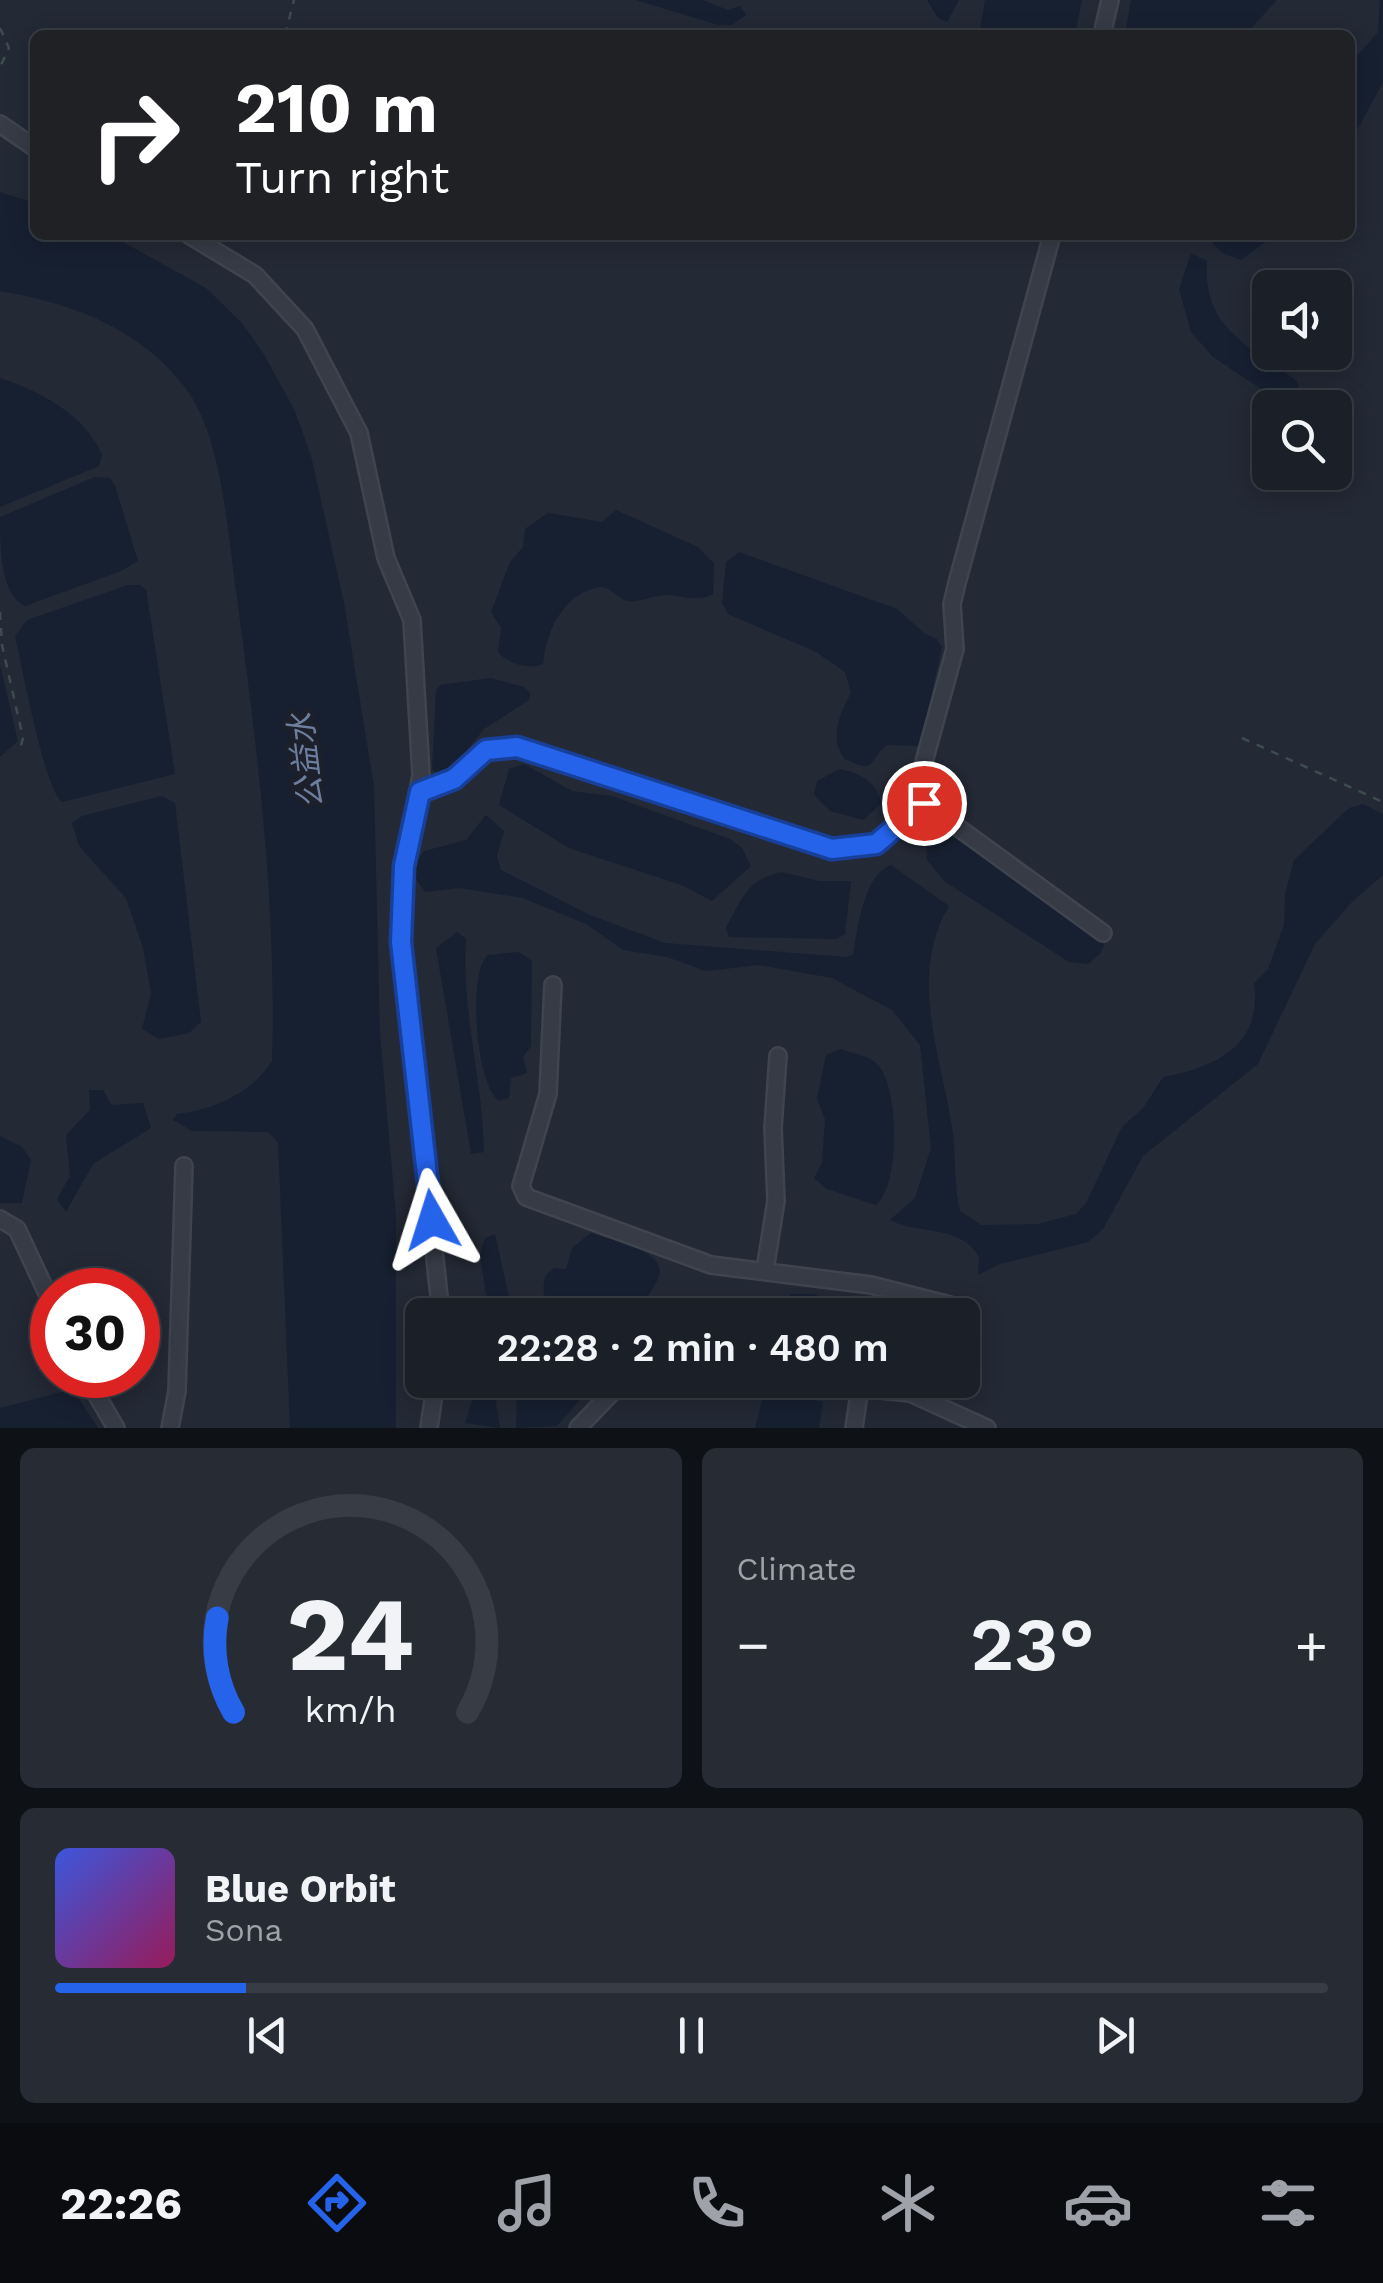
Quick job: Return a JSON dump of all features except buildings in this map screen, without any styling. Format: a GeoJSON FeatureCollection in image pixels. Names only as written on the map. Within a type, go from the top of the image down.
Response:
{"type":"FeatureCollection","features":[{"type":"Feature","properties":{"kind":"street"},"geometry":{"type":"LineString","coordinates":[[1103,30],[1110,0]]}},
{"type":"Feature","properties":{"kind":"street"},"geometry":{"type":"LineString","coordinates":[[0,124],[30,145]]}},
{"type":"Feature","properties":{"kind":"street"},"geometry":{"type":"LineString","coordinates":[[198,240],[232,258],[296,316],[358,432],[386,558],[412,620],[420,792],[404,866],[401,942],[438,1298]]}},
{"type":"Feature","properties":{"kind":"street"},"geometry":{"type":"LineString","coordinates":[[1051,240],[957,583],[952,604],[954,649],[916,784],[924,803],[1103,933]]}},
{"type":"Feature","properties":{"kind":"street"},"geometry":{"type":"LineString","coordinates":[[420,792],[454,779],[486,750],[517,747],[832,849],[876,844],[924,803]]}},
{"type":"Feature","properties":{"kind":"street"},"geometry":{"type":"LineString","coordinates":[[553,986],[548,1094],[521,1186],[523,1194],[532,1201],[711,1265],[872,1284],[924,1298]]}},
{"type":"Feature","properties":{"kind":"street"},"geometry":{"type":"LineString","coordinates":[[765,1270],[776,1200],[772,1128],[778,1056]]}},
{"type":"Feature","properties":{"kind":"street"},"geometry":{"type":"LineString","coordinates":[[170,1428],[177,1392],[184,1166]]}},
{"type":"Feature","properties":{"kind":"street"},"geometry":{"type":"LineString","coordinates":[[0,1219],[17,1229],[35,1268]]}},
{"type":"Feature","properties":{"kind":"street"},"geometry":{"type":"LineString","coordinates":[[98,1398],[116,1428]]}},
{"type":"Feature","properties":{"kind":"street"},"geometry":{"type":"LineString","coordinates":[[429,1428],[433,1398]]}},
{"type":"Feature","properties":{"kind":"street"},"geometry":{"type":"LineString","coordinates":[[578,1428],[607,1398]]}},
{"type":"Feature","properties":{"kind":"street"},"geometry":{"type":"LineString","coordinates":[[854,1428],[858,1398]]}},
{"type":"Feature","properties":{"kind":"street"},"geometry":{"type":"LineString","coordinates":[[921,1398],[987,1428]]}},
{"type":"Feature","properties":{"kind":"path"},"geometry":{"type":"LineString","coordinates":[[287,30],[294,0]]}},
{"type":"Feature","properties":{"kind":"path"},"geometry":{"type":"LineString","coordinates":[[0,28],[9,41],[0,67]]}},
{"type":"Feature","properties":{"kind":"path"},"geometry":{"type":"LineString","coordinates":[[0,612],[2,645],[23,738],[20,749]]}},
{"type":"Feature","properties":{"kind":"path"},"geometry":{"type":"LineString","coordinates":[[1242,738],[1383,802]]}},
{"type":"Feature","properties":{"kind":"water"},"geometry":{"type":"Polygon","coordinates":[[[636,0],[702,0],[728,10],[740,6],[746,15],[732,25],[718,25],[636,0]]]}},
{"type":"Feature","properties":{"kind":"water"},"geometry":{"type":"Polygon","coordinates":[[[927,0],[959,0],[947,22],[938,18],[927,0]]]}},
{"type":"Feature","properties":{"kind":"water"},"geometry":{"type":"Polygon","coordinates":[[[985,0],[1082,0],[1076,30],[980,30],[985,0]]]}},
{"type":"Feature","properties":{"kind":"water"},"geometry":{"type":"Polygon","coordinates":[[[1131,0],[1277,0],[1250,30],[1126,30],[1131,0]]]}},
{"type":"Feature","properties":{"kind":"water"},"geometry":{"type":"Polygon","coordinates":[[[1383,0],[1383,82],[1355,134],[1355,58],[1378,32],[1383,0]]]}},
{"type":"Feature","properties":{"kind":"water","name":"公益水"},"geometry":{"type":"Polygon","coordinates":[[[0,192],[30,201],[30,240],[119,240],[206,288],[242,323],[294,409],[311,456],[344,603],[374,786],[380,1033],[396,1216],[396,1428],[290,1428],[278,1142],[268,1132],[192,1131],[173,1120],[177,1114],[204,1109],[243,1091],[272,1061],[271,944],[258,767],[226,516],[209,436],[189,393],[151,352],[129,336],[80,312],[0,291],[0,192]]]}},
{"type":"Feature","properties":{"kind":"water"},"geometry":{"type":"Polygon","coordinates":[[[1209,240],[1268,240],[1241,260],[1223,253],[1209,240]]]}},
{"type":"Feature","properties":{"kind":"water"},"geometry":{"type":"Polygon","coordinates":[[[1191,253],[1207,261],[1212,303],[1232,333],[1252,349],[1252,370],[1281,370],[1297,381],[1299,390],[1262,390],[1213,357],[1191,332],[1179,289],[1191,253]]]}},
{"type":"Feature","properties":{"kind":"water"},"geometry":{"type":"Polygon","coordinates":[[[0,378],[45,397],[73,416],[102,455],[99,466],[0,507],[0,378]]]}},
{"type":"Feature","properties":{"kind":"water"},"geometry":{"type":"Polygon","coordinates":[[[95,477],[110,478],[115,486],[138,561],[121,571],[25,606],[6,580],[0,517],[95,477]]]}},
{"type":"Feature","properties":{"kind":"water"},"geometry":{"type":"Polygon","coordinates":[[[616,510],[698,547],[714,563],[713,594],[628,601],[600,587],[575,597],[558,616],[543,664],[525,666],[502,656],[498,652],[501,628],[491,612],[510,562],[523,547],[525,529],[548,513],[602,522],[616,510]]]}},
{"type":"Feature","properties":{"kind":"water"},"geometry":{"type":"Polygon","coordinates":[[[739,552],[897,609],[937,639],[942,647],[920,746],[887,745],[867,766],[845,759],[837,734],[851,693],[845,672],[816,652],[728,614],[722,603],[726,562],[739,552]]]}},
{"type":"Feature","properties":{"kind":"water"},"geometry":{"type":"Polygon","coordinates":[[[128,585],[140,585],[146,590],[175,774],[62,802],[41,751],[15,636],[27,620],[128,585]]]}},
{"type":"Feature","properties":{"kind":"water"},"geometry":{"type":"Polygon","coordinates":[[[0,665],[18,741],[0,757],[0,665]]]}},
{"type":"Feature","properties":{"kind":"water"},"geometry":{"type":"Polygon","coordinates":[[[491,678],[524,687],[530,693],[529,700],[484,729],[452,769],[438,774],[432,769],[436,691],[440,685],[491,678]]]}},
{"type":"Feature","properties":{"kind":"water"},"geometry":{"type":"Polygon","coordinates":[[[524,764],[572,791],[612,796],[730,839],[742,848],[751,866],[712,901],[684,886],[569,848],[499,805],[509,769],[524,764]]]}},
{"type":"Feature","properties":{"kind":"water"},"geometry":{"type":"Polygon","coordinates":[[[840,769],[855,773],[877,790],[881,804],[863,820],[830,811],[814,795],[817,781],[840,769]]]}},
{"type":"Feature","properties":{"kind":"water"},"geometry":{"type":"Polygon","coordinates":[[[162,796],[175,803],[201,1022],[189,1033],[159,1039],[142,1029],[151,994],[143,948],[126,898],[79,846],[72,823],[82,816],[162,796]]]}},
{"type":"Feature","properties":{"kind":"water"},"geometry":{"type":"Polygon","coordinates":[[[1363,804],[1383,814],[1383,875],[1352,902],[1315,944],[1258,1064],[1143,1156],[1103,1229],[1088,1242],[1000,1264],[978,1275],[979,1257],[961,1239],[890,1220],[915,1198],[931,1148],[920,1045],[892,1010],[832,978],[759,965],[706,971],[667,957],[623,950],[586,924],[523,898],[459,888],[425,892],[410,870],[424,851],[466,840],[486,815],[504,831],[497,856],[501,870],[590,915],[665,943],[846,957],[853,955],[868,891],[874,879],[891,865],[949,906],[930,960],[929,989],[953,1133],[960,1211],[981,1225],[1038,1224],[1076,1214],[1086,1203],[1122,1127],[1144,1107],[1163,1077],[1217,1060],[1243,1038],[1255,1005],[1254,983],[1268,969],[1284,925],[1285,894],[1294,860],[1349,808],[1363,804]]]}},
{"type":"Feature","properties":{"kind":"water"},"geometry":{"type":"Polygon","coordinates":[[[936,821],[1104,944],[1101,953],[1088,964],[1069,962],[944,881],[927,860],[926,833],[936,821]]]}},
{"type":"Feature","properties":{"kind":"water"},"geometry":{"type":"Polygon","coordinates":[[[781,872],[819,881],[851,881],[845,934],[837,939],[729,937],[726,928],[747,892],[761,880],[781,872]]]}},
{"type":"Feature","properties":{"kind":"water"},"geometry":{"type":"Polygon","coordinates":[[[457,932],[466,938],[467,992],[483,1125],[484,1152],[471,1154],[436,948],[457,932]]]}},
{"type":"Feature","properties":{"kind":"water"},"geometry":{"type":"Polygon","coordinates":[[[519,952],[532,961],[531,1046],[523,1057],[527,1073],[511,1078],[509,1098],[499,1101],[491,1091],[480,1052],[478,983],[488,955],[519,952]]]}},
{"type":"Feature","properties":{"kind":"water"},"geometry":{"type":"Polygon","coordinates":[[[841,1049],[877,1064],[890,1093],[893,1158],[890,1178],[876,1205],[827,1189],[814,1178],[822,1163],[825,1119],[817,1099],[826,1055],[841,1049]]]}},
{"type":"Feature","properties":{"kind":"water"},"geometry":{"type":"Polygon","coordinates":[[[89,1090],[103,1090],[111,1105],[143,1103],[151,1128],[93,1164],[66,1212],[57,1199],[70,1176],[66,1135],[90,1110],[89,1090]]]}},
{"type":"Feature","properties":{"kind":"water"},"geometry":{"type":"Polygon","coordinates":[[[0,1136],[22,1147],[31,1160],[22,1203],[0,1203],[0,1136]]]}},
{"type":"Feature","properties":{"kind":"water"},"geometry":{"type":"Polygon","coordinates":[[[591,1233],[635,1247],[654,1259],[659,1276],[648,1298],[545,1298],[545,1276],[554,1268],[566,1269],[572,1248],[591,1233]]]}},
{"type":"Feature","properties":{"kind":"water"},"geometry":{"type":"Polygon","coordinates":[[[495,1234],[509,1298],[486,1298],[480,1256],[485,1238],[495,1234]]]}},
{"type":"Feature","properties":{"kind":"water"},"geometry":{"type":"Polygon","coordinates":[[[791,1294],[815,1294],[822,1298],[789,1298],[791,1294]]]}},
{"type":"Feature","properties":{"kind":"water"},"geometry":{"type":"Polygon","coordinates":[[[38,1398],[79,1398],[98,1428],[0,1428],[0,1408],[38,1398]]]}},
{"type":"Feature","properties":{"kind":"water"},"geometry":{"type":"Polygon","coordinates":[[[473,1398],[497,1398],[500,1428],[465,1423],[473,1398]]]}},
{"type":"Feature","properties":{"kind":"water"},"geometry":{"type":"Polygon","coordinates":[[[517,1398],[581,1398],[557,1426],[516,1428],[517,1398]]]}},
{"type":"Feature","properties":{"kind":"water"},"geometry":{"type":"Polygon","coordinates":[[[762,1398],[823,1402],[819,1428],[755,1428],[762,1398]]]}},
{"type":"Feature","properties":{"kind":"route"},"geometry":{"type":"LineString","coordinates":[[432,1220],[401,942],[404,866],[420,792],[454,779],[486,750],[517,747],[832,849],[876,844],[924,803]]}}]}
